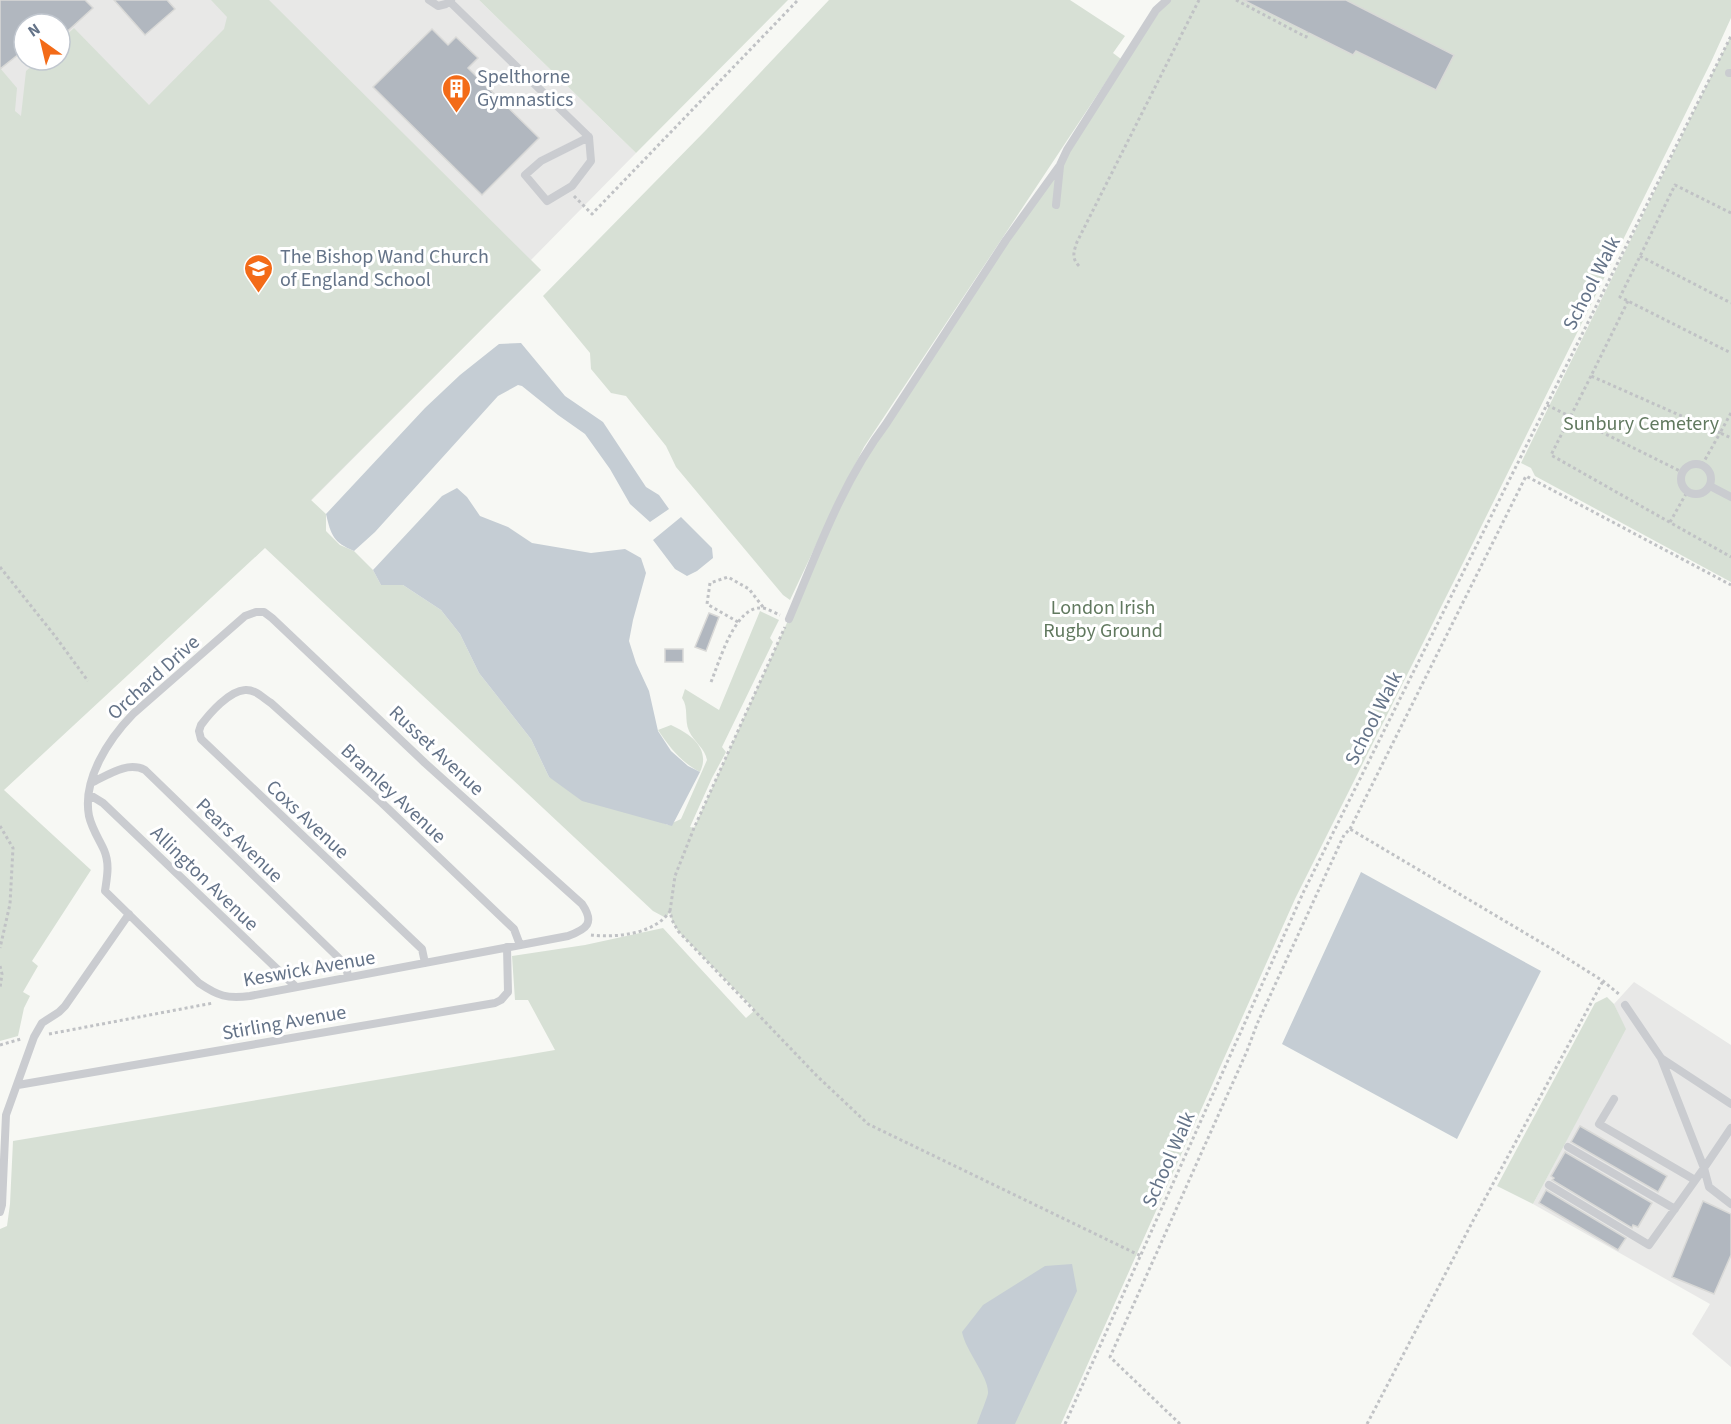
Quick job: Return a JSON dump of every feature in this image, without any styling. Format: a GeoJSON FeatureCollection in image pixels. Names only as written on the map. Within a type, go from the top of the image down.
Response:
{"type":"FeatureCollection","features":[{"type":"Feature","properties":{"kind":"lane"},"geometry":{"type":"LineString","coordinates":[[429,0],[438,6],[450,1],[589,137],[591,161],[572,186],[547,201],[525,175],[541,161],[589,137]]}},
{"type":"Feature","properties":{"kind":"lane"},"geometry":{"type":"LineString","coordinates":[[789,619],[832,519],[862,459],[1006,240],[1060,165],[1067,150],[1156,10],[1167,0]]}},
{"type":"Feature","properties":{"kind":"lane"},"geometry":{"type":"LineString","coordinates":[[1056,205],[1060,165]]}},
{"type":"Feature","properties":{"kind":"lane"},"geometry":{"type":"LineString","coordinates":[[1702,465],[1710,471],[1712,478],[1710,486],[1704,492],[1696,495],[1687,492],[1680,480],[1682,472],[1688,466],[1702,465]]}},
{"type":"Feature","properties":{"kind":"lane"},"geometry":{"type":"LineString","coordinates":[[1710,486],[1731,497]]}},
{"type":"Feature","properties":{"kind":"lane","name":"Orchard Drive"},"geometry":{"type":"LineString","coordinates":[[91,783],[97,764],[118,730],[133,714],[245,616],[256,612]]}},
{"type":"Feature","properties":{"kind":"lane","name":"Russet Avenue"},"geometry":{"type":"LineString","coordinates":[[256,612],[264,612],[272,618],[425,763],[582,904],[590,919]]}},
{"type":"Feature","properties":{"kind":"lane","name":"Bramley Avenue"},"geometry":{"type":"LineString","coordinates":[[229,698],[245,690],[252,691],[271,703],[382,803],[506,921],[514,929],[520,945]]}},
{"type":"Feature","properties":{"kind":"lane","name":"Coxs Avenue"},"geometry":{"type":"LineString","coordinates":[[229,698],[201,725],[199,731],[201,739],[422,949],[425,963]]}},
{"type":"Feature","properties":{"kind":"lane","name":"Pears Avenue"},"geometry":{"type":"LineString","coordinates":[[91,783],[129,766],[145,770],[346,965],[348,977]]}},
{"type":"Feature","properties":{"kind":"lane","name":"Keswick Avenue"},"geometry":{"type":"LineString","coordinates":[[91,783],[89,814],[107,861],[105,891],[199,982],[212,993],[230,998],[568,936],[581,931],[590,919]]}},
{"type":"Feature","properties":{"kind":"lane","name":"Allington Avenue"},"geometry":{"type":"LineString","coordinates":[[90,795],[103,803],[296,987]]}},
{"type":"Feature","properties":{"kind":"lane"},"geometry":{"type":"LineString","coordinates":[[0,1212],[3,1205],[6,1114],[34,1037],[42,1023],[65,1006],[129,915]]}},
{"type":"Feature","properties":{"kind":"lane","name":"Stirling Avenue"},"geometry":{"type":"LineString","coordinates":[[18,1085],[495,1003],[508,992],[507,947]]}},
{"type":"Feature","properties":{"kind":"lane"},"geometry":{"type":"LineString","coordinates":[[1625,1005],[1661,1058],[1704,1168],[1709,1187],[1731,1204]]}},
{"type":"Feature","properties":{"kind":"lane"},"geometry":{"type":"LineString","coordinates":[[1661,1058],[1731,1104]]}},
{"type":"Feature","properties":{"kind":"lane"},"geometry":{"type":"LineString","coordinates":[[1614,1099],[1599,1124],[1695,1180]]}},
{"type":"Feature","properties":{"kind":"lane"},"geometry":{"type":"LineString","coordinates":[[1549,1185],[1649,1245],[1731,1128]]}},
{"type":"Feature","properties":{"kind":"lane"},"geometry":{"type":"LineString","coordinates":[[1568,1148],[1675,1209]]}},
{"type":"Feature","properties":{"kind":"path"},"geometry":{"type":"LineString","coordinates":[[567,189],[592,214],[798,0]]}},
{"type":"Feature","properties":{"kind":"path"},"geometry":{"type":"LineString","coordinates":[[1080,266],[1075,262],[1073,254],[1077,242],[1199,0]]}},
{"type":"Feature","properties":{"kind":"path"},"geometry":{"type":"LineString","coordinates":[[1236,0],[1306,37],[1308,32]]}},
{"type":"Feature","properties":{"kind":"path","name":"School Walk"},"geometry":{"type":"LineString","coordinates":[[1065,1424],[1303,893],[1731,36]]}},
{"type":"Feature","properties":{"kind":"path"},"geometry":{"type":"LineString","coordinates":[[1731,213],[1675,184],[1620,297],[1731,353]]}},
{"type":"Feature","properties":{"kind":"path"},"geometry":{"type":"LineString","coordinates":[[1640,256],[1731,303]]}},
{"type":"Feature","properties":{"kind":"path"},"geometry":{"type":"LineString","coordinates":[[1628,301],[1551,455],[1731,557]]}},
{"type":"Feature","properties":{"kind":"path"},"geometry":{"type":"LineString","coordinates":[[1591,376],[1731,438]]}},
{"type":"Feature","properties":{"kind":"path"},"geometry":{"type":"LineString","coordinates":[[1547,405],[1682,472]]}},
{"type":"Feature","properties":{"kind":"path"},"geometry":{"type":"LineString","coordinates":[[1702,465],[1731,413]]}},
{"type":"Feature","properties":{"kind":"path"},"geometry":{"type":"LineString","coordinates":[[1180,1424],[1110,1357],[1247,1052],[1257,1024],[1344,835],[1350,829],[1526,476],[1731,585]]}},
{"type":"Feature","properties":{"kind":"path"},"geometry":{"type":"LineString","coordinates":[[1670,523],[1687,492]]}},
{"type":"Feature","properties":{"kind":"path"},"geometry":{"type":"LineString","coordinates":[[0,567],[56,636],[88,681]]}},
{"type":"Feature","properties":{"kind":"path"},"geometry":{"type":"LineString","coordinates":[[568,936],[586,934],[608,937],[644,930],[666,918],[670,910],[675,876],[690,838],[789,619],[764,608],[749,590],[728,577],[710,583],[707,604],[739,622]]}},
{"type":"Feature","properties":{"kind":"path"},"geometry":{"type":"LineString","coordinates":[[711,682],[734,627],[750,610],[764,608]]}},
{"type":"Feature","properties":{"kind":"path"},"geometry":{"type":"LineString","coordinates":[[0,826],[13,848],[10,904],[0,948]]}},
{"type":"Feature","properties":{"kind":"path"},"geometry":{"type":"LineString","coordinates":[[1350,829],[1603,981],[1620,995],[1625,1005]]}},
{"type":"Feature","properties":{"kind":"path"},"geometry":{"type":"LineString","coordinates":[[670,910],[678,931],[817,1076],[868,1124],[1141,1256]]}},
{"type":"Feature","properties":{"kind":"path"},"geometry":{"type":"LineString","coordinates":[[0,966],[3,974],[0,988]]}},
{"type":"Feature","properties":{"kind":"path"},"geometry":{"type":"LineString","coordinates":[[1367,1424],[1475,1217],[1603,981]]}},
{"type":"Feature","properties":{"kind":"path"},"geometry":{"type":"LineString","coordinates":[[0,1044],[216,1003]]}},
{"type":"Feature","properties":{"kind":"shaded area","name":"The Bishop Wand Church of England School"},"geometry":{"type":"Polygon","coordinates":[[[0,0],[479,0],[636,153],[531,260],[541,270],[255,557],[0,317],[0,0]]]}},
{"type":"Feature","properties":{"kind":"shaded area"},"geometry":{"type":"Polygon","coordinates":[[[521,343],[565,396],[603,422],[646,487],[659,495],[669,509],[650,522],[630,504],[610,469],[585,434],[518,385],[498,396],[375,532],[354,551],[337,541],[326,514],[425,408],[460,375],[499,344],[521,343]]]}},
{"type":"Feature","properties":{"kind":"shaded area"},"geometry":{"type":"Polygon","coordinates":[[[457,488],[467,497],[480,516],[508,527],[532,543],[591,553],[625,549],[641,558],[646,573],[629,641],[649,691],[658,731],[671,751],[688,766],[700,772],[672,826],[582,801],[549,777],[531,739],[479,673],[460,634],[441,610],[403,585],[381,585],[373,570],[442,496],[457,488]]]}},
{"type":"Feature","properties":{"kind":"shaded area"},"geometry":{"type":"Polygon","coordinates":[[[681,517],[712,548],[713,558],[687,576],[675,569],[653,540],[681,517]]]}},
{"type":"Feature","properties":{"kind":"shaded area"},"geometry":{"type":"Polygon","coordinates":[[[1361,872],[1541,971],[1457,1139],[1282,1044],[1361,872]]]}},
{"type":"Feature","properties":{"kind":"shaded area"},"geometry":{"type":"Polygon","coordinates":[[[1634,982],[1731,1045],[1731,1367],[1692,1334],[1710,1304],[1533,1204],[1625,1029],[1614,1004],[1634,982]]]}},
{"type":"Feature","properties":{"kind":"shaded area"},"geometry":{"type":"Polygon","coordinates":[[[1072,1264],[1077,1291],[1015,1424],[977,1424],[988,1393],[985,1380],[962,1332],[983,1305],[1045,1266],[1072,1264]]]}},
{"type":"Feature","properties":{"kind":"green space","name":"London Irish Rugby Ground"},"geometry":{"type":"Polygon","coordinates":[[[211,0],[269,0],[541,270],[311,500],[326,514],[326,531],[340,545],[354,551],[373,570],[381,585],[403,585],[441,610],[460,634],[479,673],[531,739],[549,777],[668,825],[681,819],[707,760],[688,727],[682,698],[685,689],[719,710],[760,611],[779,620],[770,638],[773,642],[722,747],[726,752],[690,827],[694,828],[858,466],[1167,0],[1731,0],[1731,18],[1711,62],[1295,899],[1061,1424],[0,1424],[0,1229],[7,1226],[13,1141],[555,1050],[528,1000],[515,1000],[512,956],[585,945],[663,928],[746,1018],[755,1010],[678,931],[670,911],[666,918],[653,911],[265,548],[4,790],[91,870],[32,961],[38,966],[23,992],[30,996],[24,1008],[18,1036],[0,1041],[0,68],[17,88],[15,111],[21,116],[26,72],[72,72],[72,30],[74,28],[149,105],[224,29],[227,17],[211,0]]]}},
{"type":"Feature","properties":{"kind":"green space"},"geometry":{"type":"Polygon","coordinates":[[[479,0],[788,0],[636,153],[479,0]]]}},
{"type":"Feature","properties":{"kind":"green space"},"geometry":{"type":"Polygon","coordinates":[[[829,0],[1070,0],[1125,36],[1113,53],[1121,59],[864,447],[790,600],[783,595],[676,467],[666,446],[626,396],[611,393],[591,369],[590,353],[543,296],[706,130],[829,0]]]}},
{"type":"Feature","properties":{"kind":"green space","name":"Sunbury Cemetery"},"geometry":{"type":"Polygon","coordinates":[[[1731,36],[1731,582],[1535,476],[1531,468],[1521,463],[1731,36]]]}},
{"type":"Feature","properties":{"kind":"green space"},"geometry":{"type":"Polygon","coordinates":[[[671,725],[686,733],[701,749],[703,764],[700,772],[676,754],[658,730],[671,725]]]}},
{"type":"Feature","properties":{"kind":"green space"},"geometry":{"type":"Polygon","coordinates":[[[1607,997],[1614,1004],[1626,1029],[1533,1204],[1497,1186],[1595,1003],[1607,997]]]}},
{"type":"Feature","properties":{"kind":"building"},"geometry":{"type":"Polygon","coordinates":[[[0,0],[85,0],[93,8],[72,27],[72,12],[12,12],[12,60],[0,69],[0,0]]]}},
{"type":"Feature","properties":{"kind":"building"},"geometry":{"type":"Polygon","coordinates":[[[114,0],[167,0],[175,9],[145,35],[114,0]]]}},
{"type":"Feature","properties":{"kind":"building"},"geometry":{"type":"Polygon","coordinates":[[[1243,0],[1346,0],[1454,55],[1436,90],[1356,51],[1353,55],[1243,0]]]}},
{"type":"Feature","properties":{"kind":"building","name":"Spelthorne Gymnastics"},"geometry":{"type":"Polygon","coordinates":[[[432,29],[448,45],[456,37],[478,58],[468,68],[539,138],[482,195],[373,87],[432,29]]]}},
{"type":"Feature","properties":{"kind":"building"},"geometry":{"type":"Polygon","coordinates":[[[709,613],[719,617],[706,651],[695,647],[709,613]]]}},
{"type":"Feature","properties":{"kind":"building"},"geometry":{"type":"Polygon","coordinates":[[[665,649],[683,649],[683,662],[665,662],[665,649]]]}},
{"type":"Feature","properties":{"kind":"building"},"geometry":{"type":"Polygon","coordinates":[[[1580,1126],[1667,1176],[1658,1192],[1571,1142],[1580,1126]]]}},
{"type":"Feature","properties":{"kind":"building"},"geometry":{"type":"Polygon","coordinates":[[[1565,1152],[1652,1203],[1638,1227],[1633,1225],[1632,1228],[1552,1180],[1554,1178],[1551,1176],[1565,1152]]]}},
{"type":"Feature","properties":{"kind":"building"},"geometry":{"type":"Polygon","coordinates":[[[1546,1190],[1626,1238],[1618,1250],[1539,1203],[1546,1190]]]}},
{"type":"Feature","properties":{"kind":"building"},"geometry":{"type":"Polygon","coordinates":[[[1703,1201],[1731,1214],[1731,1255],[1714,1294],[1672,1277],[1703,1201]]]}},
{"type":"Feature","properties":{"kind":"place","name":"Spelthorne Gymnastics"},"geometry":{"type":"Point","coordinates":[456,114]}},
{"type":"Feature","properties":{"kind":"place","name":"The Bishop Wand Church of England School"},"geometry":{"type":"Point","coordinates":[259,294]}}]}
